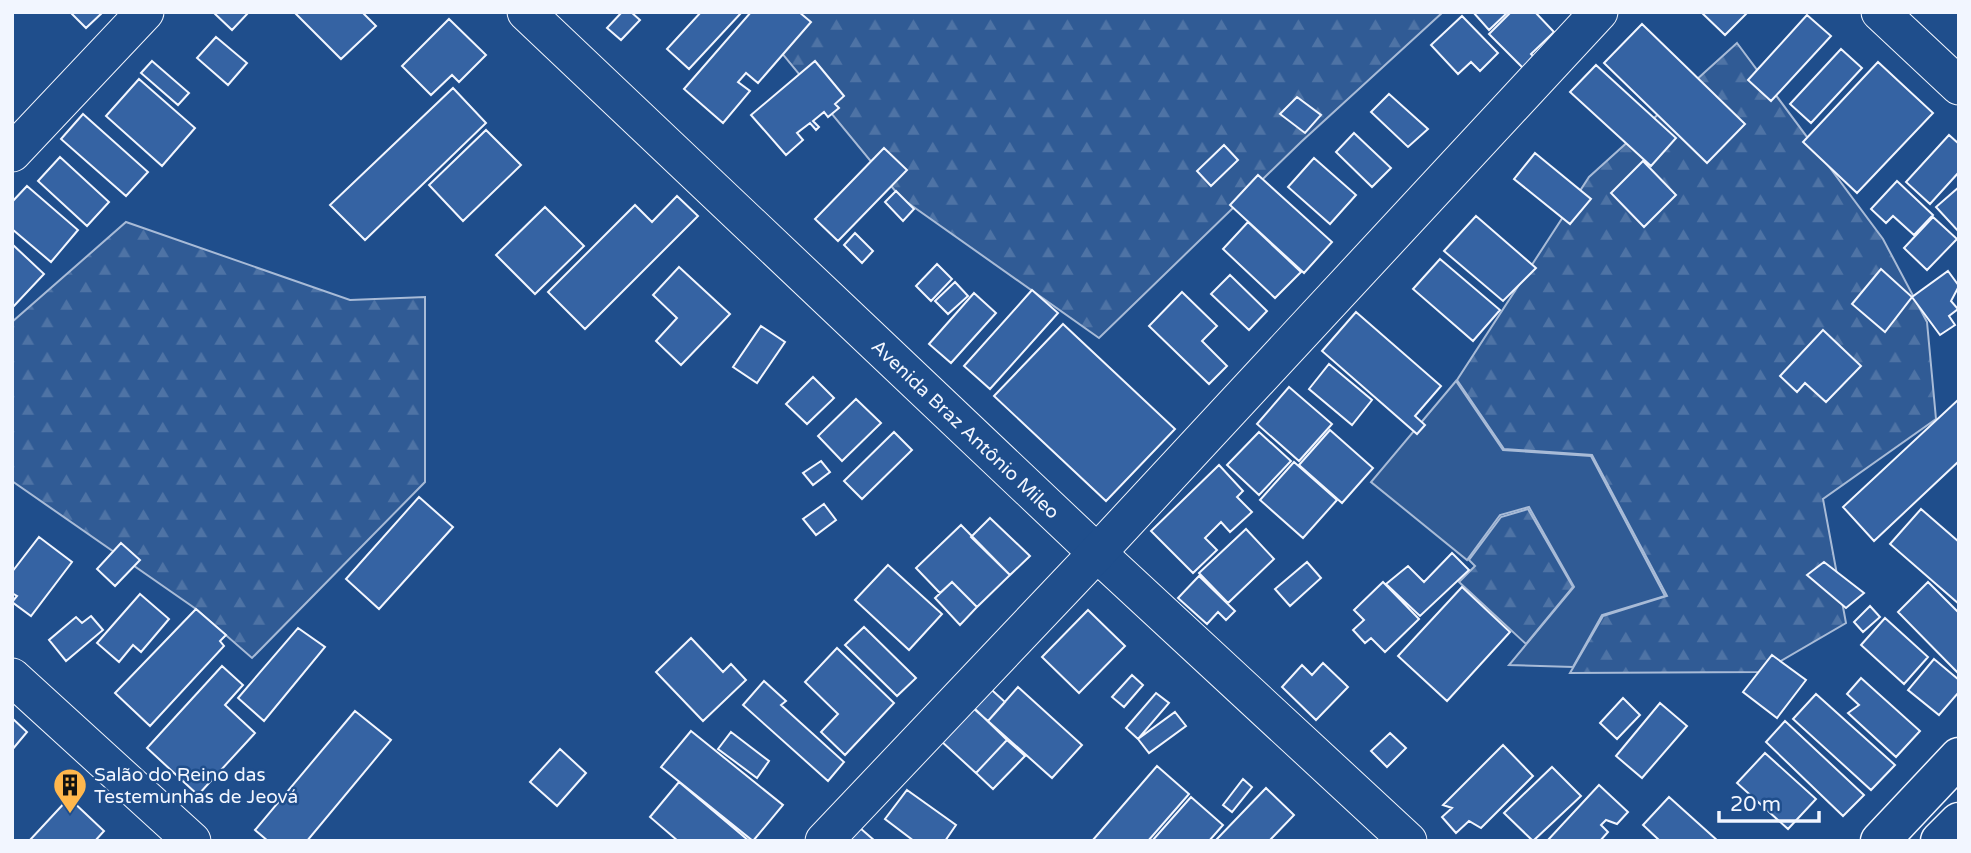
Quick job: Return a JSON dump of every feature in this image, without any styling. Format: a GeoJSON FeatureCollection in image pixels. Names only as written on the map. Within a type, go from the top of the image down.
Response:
{"type":"FeatureCollection","features":[{"type":"Feature","properties":{"kind":"main road"},"geometry":{"type":"LineString","coordinates":[[1880,841],[1959,757]]}},
{"type":"Feature","properties":{"kind":"main road"},"geometry":{"type":"LineString","coordinates":[[1940,841],[1959,822]]}},
{"type":"Feature","properties":{"kind":"street"},"geometry":{"type":"LineString","coordinates":[[12,153],[145,12]]}},
{"type":"Feature","properties":{"kind":"street","name":"Avenida Braz Antônio Mileo"},"geometry":{"type":"LineString","coordinates":[[526,12],[1097,553],[1408,841]]}},
{"type":"Feature","properties":{"kind":"street"},"geometry":{"type":"LineString","coordinates":[[824,841],[1097,553],[1599,12]]}},
{"type":"Feature","properties":{"kind":"street"},"geometry":{"type":"LineString","coordinates":[[1880,12],[1959,86]]}},
{"type":"Feature","properties":{"kind":"street"},"geometry":{"type":"LineString","coordinates":[[12,677],[192,841]]}},
{"type":"Feature","properties":{"kind":"shaded area"},"geometry":{"type":"Polygon","coordinates":[[[1456,381],[1503,450],[1591,456],[1665,596],[1602,615],[1573,667],[1509,665],[1574,587],[1529,507],[1500,515],[1467,560],[1371,482],[1456,381]]]}},
{"type":"Feature","properties":{"kind":"green space"},"geometry":{"type":"Polygon","coordinates":[[[748,12],[1443,12],[1301,142],[1099,338],[901,198],[748,12]]]}},
{"type":"Feature","properties":{"kind":"green space"},"geometry":{"type":"Polygon","coordinates":[[[1737,43],[1883,239],[1927,322],[1936,419],[1823,499],[1846,623],[1762,672],[1570,673],[1603,616],[1667,596],[1592,455],[1504,449],[1457,380],[1589,177],[1737,43]]]}},
{"type":"Feature","properties":{"kind":"green space"},"geometry":{"type":"Polygon","coordinates":[[[126,222],[350,300],[425,297],[425,482],[252,658],[196,609],[12,481],[12,322],[126,222]]]}},
{"type":"Feature","properties":{"kind":"green space"},"geometry":{"type":"Polygon","coordinates":[[[1528,509],[1573,587],[1526,644],[1459,582],[1475,566],[1469,560],[1501,517],[1528,509]]]}},
{"type":"Feature","properties":{"kind":"building"},"geometry":{"type":"Polygon","coordinates":[[[70,12],[103,12],[86,28],[70,12]]]}},
{"type":"Feature","properties":{"kind":"building"},"geometry":{"type":"Polygon","coordinates":[[[213,12],[249,12],[232,30],[213,12]]]}},
{"type":"Feature","properties":{"kind":"building"},"geometry":{"type":"Polygon","coordinates":[[[294,12],[362,12],[376,26],[341,59],[294,12]]]}},
{"type":"Feature","properties":{"kind":"building"},"geometry":{"type":"Polygon","coordinates":[[[622,12],[631,12],[640,20],[621,40],[607,28],[622,12]]]}},
{"type":"Feature","properties":{"kind":"building"},"geometry":{"type":"Polygon","coordinates":[[[701,12],[742,12],[689,69],[667,49],[701,12]]]}},
{"type":"Feature","properties":{"kind":"building"},"geometry":{"type":"Polygon","coordinates":[[[751,12],[799,12],[811,22],[758,83],[746,73],[738,82],[750,91],[723,123],[684,89],[751,12]]]}},
{"type":"Feature","properties":{"kind":"building"},"geometry":{"type":"Polygon","coordinates":[[[1473,12],[1508,12],[1489,30],[1473,12]]]}},
{"type":"Feature","properties":{"kind":"building"},"geometry":{"type":"Polygon","coordinates":[[[1511,12],[1535,12],[1554,32],[1531,54],[1536,59],[1525,70],[1489,34],[1511,12]]]}},
{"type":"Feature","properties":{"kind":"building"},"geometry":{"type":"Polygon","coordinates":[[[1701,12],[1748,12],[1725,35],[1701,12]]]}},
{"type":"Feature","properties":{"kind":"building"},"geometry":{"type":"Polygon","coordinates":[[[1807,15],[1831,36],[1771,101],[1748,80],[1807,15]]]}},
{"type":"Feature","properties":{"kind":"building"},"geometry":{"type":"Polygon","coordinates":[[[1462,16],[1498,53],[1480,71],[1471,62],[1458,74],[1431,45],[1462,16]]]}},
{"type":"Feature","properties":{"kind":"building"},"geometry":{"type":"Polygon","coordinates":[[[449,19],[486,55],[459,82],[452,75],[431,95],[402,66],[449,19]]]}},
{"type":"Feature","properties":{"kind":"building"},"geometry":{"type":"Polygon","coordinates":[[[1642,24],[1745,124],[1707,163],[1604,63],[1642,24]]]}},
{"type":"Feature","properties":{"kind":"building"},"geometry":{"type":"Polygon","coordinates":[[[216,37],[247,63],[228,85],[197,58],[216,37]]]}},
{"type":"Feature","properties":{"kind":"building"},"geometry":{"type":"Polygon","coordinates":[[[1841,49],[1862,68],[1811,123],[1790,104],[1841,49]]]}},
{"type":"Feature","properties":{"kind":"building"},"geometry":{"type":"Polygon","coordinates":[[[152,61],[189,93],[178,105],[141,73],[152,61]]]}},
{"type":"Feature","properties":{"kind":"building"},"geometry":{"type":"Polygon","coordinates":[[[815,61],[844,96],[835,104],[839,108],[828,117],[824,112],[813,121],[819,127],[816,130],[810,123],[797,133],[803,140],[786,155],[751,115],[815,61]]]}},
{"type":"Feature","properties":{"kind":"building"},"geometry":{"type":"Polygon","coordinates":[[[1878,62],[1933,113],[1857,193],[1803,142],[1878,62]]]}},
{"type":"Feature","properties":{"kind":"building"},"geometry":{"type":"Polygon","coordinates":[[[1596,65],[1676,138],[1651,166],[1570,92],[1596,65]]]}},
{"type":"Feature","properties":{"kind":"building"},"geometry":{"type":"Polygon","coordinates":[[[139,79],[195,128],[162,166],[106,116],[139,79]]]}},
{"type":"Feature","properties":{"kind":"building"},"geometry":{"type":"Polygon","coordinates":[[[453,88],[486,123],[365,240],[330,205],[453,88]]]}},
{"type":"Feature","properties":{"kind":"building"},"geometry":{"type":"Polygon","coordinates":[[[1389,94],[1428,129],[1408,147],[1371,112],[1389,94]]]}},
{"type":"Feature","properties":{"kind":"building"},"geometry":{"type":"Polygon","coordinates":[[[1297,97],[1321,115],[1305,133],[1280,114],[1297,97]]]}},
{"type":"Feature","properties":{"kind":"building"},"geometry":{"type":"Polygon","coordinates":[[[83,114],[148,172],[126,196],[61,139],[83,114]]]}},
{"type":"Feature","properties":{"kind":"building"},"geometry":{"type":"Polygon","coordinates":[[[486,130],[521,165],[463,221],[429,185],[486,130]]]}},
{"type":"Feature","properties":{"kind":"building"},"geometry":{"type":"Polygon","coordinates":[[[1354,133],[1391,168],[1372,187],[1336,152],[1354,133]]]}},
{"type":"Feature","properties":{"kind":"building"},"geometry":{"type":"Polygon","coordinates":[[[1949,135],[1959,144],[1959,172],[1930,204],[1906,182],[1949,135]]]}},
{"type":"Feature","properties":{"kind":"building"},"geometry":{"type":"Polygon","coordinates":[[[1224,145],[1238,160],[1211,186],[1197,171],[1224,145]]]}},
{"type":"Feature","properties":{"kind":"building"},"geometry":{"type":"Polygon","coordinates":[[[884,148],[907,170],[838,241],[815,219],[884,148]]]}},
{"type":"Feature","properties":{"kind":"building"},"geometry":{"type":"Polygon","coordinates":[[[1535,153],[1591,199],[1570,224],[1514,179],[1535,153]]]}},
{"type":"Feature","properties":{"kind":"building"},"geometry":{"type":"Polygon","coordinates":[[[60,157],[109,202],[87,226],[38,181],[60,157]]]}},
{"type":"Feature","properties":{"kind":"building"},"geometry":{"type":"Polygon","coordinates":[[[1314,158],[1356,195],[1330,224],[1288,187],[1314,158]]]}},
{"type":"Feature","properties":{"kind":"building"},"geometry":{"type":"Polygon","coordinates":[[[1643,161],[1676,195],[1644,227],[1611,193],[1643,161]]]}},
{"type":"Feature","properties":{"kind":"building"},"geometry":{"type":"Polygon","coordinates":[[[1258,175],[1332,242],[1304,273],[1230,205],[1258,175]]]}},
{"type":"Feature","properties":{"kind":"building"},"geometry":{"type":"Polygon","coordinates":[[[1897,181],[1933,215],[1914,235],[1893,216],[1886,223],[1871,209],[1897,181]]]}},
{"type":"Feature","properties":{"kind":"building"},"geometry":{"type":"Polygon","coordinates":[[[27,186],[78,230],[51,262],[12,229],[12,202],[27,186]]]}},
{"type":"Feature","properties":{"kind":"building"},"geometry":{"type":"Polygon","coordinates":[[[1959,187],[1959,232],[1936,207],[1959,187]]]}},
{"type":"Feature","properties":{"kind":"building"},"geometry":{"type":"Polygon","coordinates":[[[896,191],[914,209],[903,221],[885,202],[896,191]]]}},
{"type":"Feature","properties":{"kind":"building"},"geometry":{"type":"Polygon","coordinates":[[[677,196],[698,216],[585,329],[548,292],[635,205],[652,222],[677,196]]]}},
{"type":"Feature","properties":{"kind":"building"},"geometry":{"type":"Polygon","coordinates":[[[545,207],[584,246],[535,294],[496,255],[545,207]]]}},
{"type":"Feature","properties":{"kind":"building"},"geometry":{"type":"Polygon","coordinates":[[[1476,216],[1536,268],[1503,301],[1444,251],[1476,216]]]}},
{"type":"Feature","properties":{"kind":"building"},"geometry":{"type":"Polygon","coordinates":[[[1933,217],[1957,239],[1927,270],[1904,248],[1933,217]]]}},
{"type":"Feature","properties":{"kind":"building"},"geometry":{"type":"Polygon","coordinates":[[[1248,222],[1301,272],[1275,298],[1223,249],[1248,222]]]}},
{"type":"Feature","properties":{"kind":"building"},"geometry":{"type":"Polygon","coordinates":[[[855,233],[873,251],[862,263],[844,245],[855,233]]]}},
{"type":"Feature","properties":{"kind":"building"},"geometry":{"type":"Polygon","coordinates":[[[12,244],[44,274],[13,307],[12,307],[12,244]]]}},
{"type":"Feature","properties":{"kind":"building"},"geometry":{"type":"Polygon","coordinates":[[[1440,259],[1500,310],[1473,341],[1413,289],[1440,259]]]}},
{"type":"Feature","properties":{"kind":"building"},"geometry":{"type":"Polygon","coordinates":[[[937,264],[952,279],[931,301],[916,286],[937,264]]]}},
{"type":"Feature","properties":{"kind":"building"},"geometry":{"type":"Polygon","coordinates":[[[679,267],[730,314],[681,365],[656,341],[677,318],[653,295],[679,267]]]}},
{"type":"Feature","properties":{"kind":"building"},"geometry":{"type":"Polygon","coordinates":[[[1881,269],[1912,297],[1885,332],[1852,304],[1881,269]]]}},
{"type":"Feature","properties":{"kind":"building"},"geometry":{"type":"Polygon","coordinates":[[[1948,271],[1959,286],[1951,301],[1958,309],[1949,316],[1955,325],[1940,335],[1912,297],[1948,271]]]}},
{"type":"Feature","properties":{"kind":"building"},"geometry":{"type":"Polygon","coordinates":[[[1230,275],[1267,311],[1249,330],[1211,294],[1230,275]]]}},
{"type":"Feature","properties":{"kind":"building"},"geometry":{"type":"Polygon","coordinates":[[[955,282],[968,296],[948,314],[935,301],[955,282]]]}},
{"type":"Feature","properties":{"kind":"building"},"geometry":{"type":"Polygon","coordinates":[[[1032,290],[1058,313],[990,389],[964,366],[1032,290]]]}},
{"type":"Feature","properties":{"kind":"building"},"geometry":{"type":"Polygon","coordinates":[[[1182,292],[1217,326],[1202,341],[1227,366],[1209,384],[1149,326],[1182,292]]]}},
{"type":"Feature","properties":{"kind":"building"},"geometry":{"type":"Polygon","coordinates":[[[974,293],[996,313],[951,363],[929,344],[974,293]]]}},
{"type":"Feature","properties":{"kind":"building"},"geometry":{"type":"Polygon","coordinates":[[[1356,312],[1441,386],[1415,416],[1425,425],[1417,434],[1322,351],[1356,312]]]}},
{"type":"Feature","properties":{"kind":"building"},"geometry":{"type":"Polygon","coordinates":[[[1063,324],[1175,429],[1106,501],[994,396],[1063,324]]]}},
{"type":"Feature","properties":{"kind":"building"},"geometry":{"type":"Polygon","coordinates":[[[761,326],[785,342],[757,383],[733,367],[761,326]]]}},
{"type":"Feature","properties":{"kind":"building"},"geometry":{"type":"Polygon","coordinates":[[[1823,330],[1861,366],[1826,402],[1805,383],[1797,392],[1780,376],[1823,330]]]}},
{"type":"Feature","properties":{"kind":"building"},"geometry":{"type":"Polygon","coordinates":[[[1329,364],[1372,400],[1352,425],[1309,389],[1329,364]]]}},
{"type":"Feature","properties":{"kind":"building"},"geometry":{"type":"Polygon","coordinates":[[[813,377],[834,398],[807,424],[786,404],[813,377]]]}},
{"type":"Feature","properties":{"kind":"building"},"geometry":{"type":"Polygon","coordinates":[[[1289,387],[1332,424],[1299,461],[1257,424],[1289,387]]]}},
{"type":"Feature","properties":{"kind":"building"},"geometry":{"type":"Polygon","coordinates":[[[856,399],[881,423],[842,461],[818,436],[856,399]]]}},
{"type":"Feature","properties":{"kind":"building"},"geometry":{"type":"Polygon","coordinates":[[[1959,399],[1959,461],[1874,541],[1843,507],[1959,399]]]}},
{"type":"Feature","properties":{"kind":"building"},"geometry":{"type":"Polygon","coordinates":[[[1330,430],[1373,468],[1342,503],[1299,465],[1330,430]]]}},
{"type":"Feature","properties":{"kind":"building"},"geometry":{"type":"Polygon","coordinates":[[[894,432],[912,450],[862,499],[844,481],[894,432]]]}},
{"type":"Feature","properties":{"kind":"building"},"geometry":{"type":"Polygon","coordinates":[[[1259,432],[1291,461],[1259,495],[1227,465],[1259,432]]]}},
{"type":"Feature","properties":{"kind":"building"},"geometry":{"type":"Polygon","coordinates":[[[821,461],[830,472],[813,485],[803,473],[821,461]]]}},
{"type":"Feature","properties":{"kind":"building"},"geometry":{"type":"Polygon","coordinates":[[[1294,462],[1337,500],[1303,538],[1260,500],[1294,462]]]}},
{"type":"Feature","properties":{"kind":"building"},"geometry":{"type":"Polygon","coordinates":[[[1219,465],[1243,491],[1237,497],[1252,512],[1230,532],[1221,522],[1205,538],[1217,550],[1193,573],[1151,531],[1219,465]]]}},
{"type":"Feature","properties":{"kind":"building"},"geometry":{"type":"Polygon","coordinates":[[[419,497],[453,527],[379,609],[346,579],[419,497]]]}},
{"type":"Feature","properties":{"kind":"building"},"geometry":{"type":"Polygon","coordinates":[[[824,504],[836,520],[816,535],[803,519],[824,504]]]}},
{"type":"Feature","properties":{"kind":"building"},"geometry":{"type":"Polygon","coordinates":[[[1921,509],[1959,542],[1959,604],[1890,544],[1921,509]]]}},
{"type":"Feature","properties":{"kind":"building"},"geometry":{"type":"Polygon","coordinates":[[[990,518],[1030,556],[1010,575],[971,537],[990,518]]]}},
{"type":"Feature","properties":{"kind":"building"},"geometry":{"type":"Polygon","coordinates":[[[961,525],[1010,575],[977,607],[952,582],[940,593],[916,568],[961,525]]]}},
{"type":"Feature","properties":{"kind":"building"},"geometry":{"type":"Polygon","coordinates":[[[1246,529],[1274,559],[1228,603],[1199,573],[1246,529]]]}},
{"type":"Feature","properties":{"kind":"building"},"geometry":{"type":"Polygon","coordinates":[[[39,537],[72,562],[31,616],[12,602],[17,596],[12,593],[12,572],[39,537]]]}},
{"type":"Feature","properties":{"kind":"building"},"geometry":{"type":"Polygon","coordinates":[[[121,543],[140,560],[115,586],[97,569],[121,543]]]}},
{"type":"Feature","properties":{"kind":"building"},"geometry":{"type":"Polygon","coordinates":[[[1452,553],[1469,570],[1420,616],[1386,584],[1408,566],[1424,582],[1452,553]]]}},
{"type":"Feature","properties":{"kind":"building"},"geometry":{"type":"Polygon","coordinates":[[[1307,562],[1321,578],[1290,606],[1275,589],[1307,562]]]}},
{"type":"Feature","properties":{"kind":"building"},"geometry":{"type":"Polygon","coordinates":[[[1824,562],[1864,593],[1846,608],[1807,575],[1824,562]]]}},
{"type":"Feature","properties":{"kind":"building"},"geometry":{"type":"Polygon","coordinates":[[[888,565],[942,614],[909,650],[855,600],[888,565]]]}},
{"type":"Feature","properties":{"kind":"building"},"geometry":{"type":"Polygon","coordinates":[[[1199,576],[1235,611],[1226,620],[1218,612],[1207,624],[1178,598],[1199,576]]]}},
{"type":"Feature","properties":{"kind":"building"},"geometry":{"type":"Polygon","coordinates":[[[952,582],[977,607],[960,625],[935,598],[952,582]]]}},
{"type":"Feature","properties":{"kind":"building"},"geometry":{"type":"Polygon","coordinates":[[[1383,582],[1419,619],[1385,652],[1371,638],[1365,643],[1353,630],[1364,620],[1354,610],[1383,582]]]}},
{"type":"Feature","properties":{"kind":"building"},"geometry":{"type":"Polygon","coordinates":[[[1928,582],[1959,613],[1959,674],[1898,612],[1928,582]]]}},
{"type":"Feature","properties":{"kind":"building"},"geometry":{"type":"Polygon","coordinates":[[[1462,587],[1510,632],[1447,701],[1398,656],[1462,587]]]}},
{"type":"Feature","properties":{"kind":"building"},"geometry":{"type":"Polygon","coordinates":[[[140,594],[169,619],[141,652],[133,645],[119,662],[97,643],[140,594]]]}},
{"type":"Feature","properties":{"kind":"building"},"geometry":{"type":"Polygon","coordinates":[[[1870,606],[1880,617],[1863,632],[1854,622],[1870,606]]]}},
{"type":"Feature","properties":{"kind":"building"},"geometry":{"type":"Polygon","coordinates":[[[196,609],[226,635],[220,641],[224,646],[150,726],[115,693],[196,609]]]}},
{"type":"Feature","properties":{"kind":"building"},"geometry":{"type":"Polygon","coordinates":[[[1088,610],[1125,646],[1079,693],[1042,657],[1088,610]]]}},
{"type":"Feature","properties":{"kind":"building"},"geometry":{"type":"Polygon","coordinates":[[[91,616],[103,630],[66,661],[49,640],[76,617],[82,623],[91,616]]]}},
{"type":"Feature","properties":{"kind":"building"},"geometry":{"type":"Polygon","coordinates":[[[1885,618],[1928,657],[1904,684],[1861,645],[1885,618]]]}},
{"type":"Feature","properties":{"kind":"building"},"geometry":{"type":"Polygon","coordinates":[[[864,627],[916,678],[897,696],[845,645],[864,627]]]}},
{"type":"Feature","properties":{"kind":"building"},"geometry":{"type":"Polygon","coordinates":[[[298,628],[325,647],[264,721],[238,698],[298,628]]]}},
{"type":"Feature","properties":{"kind":"building"},"geometry":{"type":"Polygon","coordinates":[[[691,638],[723,672],[731,664],[746,680],[703,721],[656,672],[691,638]]]}},
{"type":"Feature","properties":{"kind":"building"},"geometry":{"type":"Polygon","coordinates":[[[837,648],[894,703],[845,755],[821,732],[838,714],[805,682],[837,648]]]}},
{"type":"Feature","properties":{"kind":"building"},"geometry":{"type":"Polygon","coordinates":[[[1772,655],[1806,680],[1777,718],[1743,692],[1772,655]]]}},
{"type":"Feature","properties":{"kind":"building"},"geometry":{"type":"Polygon","coordinates":[[[1934,659],[1959,680],[1959,692],[1939,715],[1908,690],[1934,659]]]}},
{"type":"Feature","properties":{"kind":"building"},"geometry":{"type":"Polygon","coordinates":[[[1323,663],[1348,687],[1316,720],[1282,687],[1302,665],[1312,675],[1323,663]]]}},
{"type":"Feature","properties":{"kind":"building"},"geometry":{"type":"Polygon","coordinates":[[[222,666],[243,685],[225,705],[255,733],[198,795],[147,748],[222,666]]]}},
{"type":"Feature","properties":{"kind":"building"},"geometry":{"type":"Polygon","coordinates":[[[1132,675],[1143,685],[1124,707],[1112,697],[1132,675]]]}},
{"type":"Feature","properties":{"kind":"building"},"geometry":{"type":"Polygon","coordinates":[[[1861,678],[1920,731],[1896,757],[1848,713],[1859,705],[1847,694],[1861,678]]]}},
{"type":"Feature","properties":{"kind":"building"},"geometry":{"type":"Polygon","coordinates":[[[764,681],[786,701],[781,705],[844,762],[828,781],[743,705],[764,681]]]}},
{"type":"Feature","properties":{"kind":"building"},"geometry":{"type":"Polygon","coordinates":[[[983,682],[1005,702],[988,721],[966,702],[983,682]]]}},
{"type":"Feature","properties":{"kind":"building"},"geometry":{"type":"Polygon","coordinates":[[[1018,687],[1082,745],[1052,778],[988,721],[1018,687]]]}},
{"type":"Feature","properties":{"kind":"building"},"geometry":{"type":"Polygon","coordinates":[[[1156,693],[1169,703],[1138,739],[1126,728],[1156,693]]]}},
{"type":"Feature","properties":{"kind":"building"},"geometry":{"type":"Polygon","coordinates":[[[1816,694],[1895,765],[1871,790],[1793,719],[1816,694]]]}},
{"type":"Feature","properties":{"kind":"building"},"geometry":{"type":"Polygon","coordinates":[[[1623,698],[1640,715],[1617,739],[1600,723],[1623,698]]]}},
{"type":"Feature","properties":{"kind":"building"},"geometry":{"type":"Polygon","coordinates":[[[1660,703],[1687,726],[1642,778],[1616,756],[1660,703]]]}},
{"type":"Feature","properties":{"kind":"building"},"geometry":{"type":"Polygon","coordinates":[[[973,707],[1007,740],[976,773],[941,741],[973,707]]]}},
{"type":"Feature","properties":{"kind":"building"},"geometry":{"type":"Polygon","coordinates":[[[355,711],[391,740],[307,841],[268,841],[255,830],[355,711]]]}},
{"type":"Feature","properties":{"kind":"building"},"geometry":{"type":"Polygon","coordinates":[[[1175,712],[1186,726],[1149,753],[1138,739],[1175,712]]]}},
{"type":"Feature","properties":{"kind":"building"},"geometry":{"type":"Polygon","coordinates":[[[12,718],[27,732],[12,750],[12,718]]]}},
{"type":"Feature","properties":{"kind":"building"},"geometry":{"type":"Polygon","coordinates":[[[1785,721],[1864,795],[1843,816],[1766,742],[1785,721]]]}},
{"type":"Feature","properties":{"kind":"building"},"geometry":{"type":"Polygon","coordinates":[[[691,731],[783,805],[753,841],[661,767],[691,731]]]}},
{"type":"Feature","properties":{"kind":"building"},"geometry":{"type":"Polygon","coordinates":[[[731,732],[769,761],[757,778],[718,749],[731,732]]]}},
{"type":"Feature","properties":{"kind":"building"},"geometry":{"type":"Polygon","coordinates":[[[1390,733],[1406,748],[1387,767],[1371,751],[1390,733]]]}},
{"type":"Feature","properties":{"kind":"building"},"geometry":{"type":"Polygon","coordinates":[[[1007,740],[1025,756],[993,789],[976,773],[1007,740]]]}},
{"type":"Feature","properties":{"kind":"building"},"geometry":{"type":"Polygon","coordinates":[[[1503,745],[1533,776],[1481,828],[1469,821],[1456,833],[1442,817],[1452,808],[1443,805],[1503,745]]]}},
{"type":"Feature","properties":{"kind":"building"},"geometry":{"type":"Polygon","coordinates":[[[560,749],[586,773],[557,806],[530,782],[560,749]]]}},
{"type":"Feature","properties":{"kind":"building"},"geometry":{"type":"Polygon","coordinates":[[[1765,753],[1816,799],[1788,829],[1737,783],[1765,753]]]}},
{"type":"Feature","properties":{"kind":"building"},"geometry":{"type":"Polygon","coordinates":[[[1157,766],[1189,794],[1148,841],[1092,841],[1157,766]]]}},
{"type":"Feature","properties":{"kind":"building"},"geometry":{"type":"Polygon","coordinates":[[[1552,767],[1581,796],[1533,841],[1504,813],[1552,767]]]}},
{"type":"Feature","properties":{"kind":"building"},"geometry":{"type":"Polygon","coordinates":[[[1243,779],[1252,787],[1232,812],[1223,805],[1243,779]]]}},
{"type":"Feature","properties":{"kind":"building"},"geometry":{"type":"Polygon","coordinates":[[[679,782],[749,841],[678,841],[650,817],[679,782]]]}},
{"type":"Feature","properties":{"kind":"building"},"geometry":{"type":"Polygon","coordinates":[[[1599,785],[1628,812],[1617,824],[1606,820],[1601,825],[1608,832],[1600,841],[1547,841],[1599,785]]]}},
{"type":"Feature","properties":{"kind":"building"},"geometry":{"type":"Polygon","coordinates":[[[1266,788],[1294,815],[1269,841],[1215,841],[1266,788]]]}},
{"type":"Feature","properties":{"kind":"building"},"geometry":{"type":"Polygon","coordinates":[[[907,790],[956,825],[945,841],[914,841],[885,819],[907,790]]]}},
{"type":"Feature","properties":{"kind":"building"},"geometry":{"type":"Polygon","coordinates":[[[1191,797],[1223,825],[1209,841],[1152,841],[1191,797]]]}},
{"type":"Feature","properties":{"kind":"building"},"geometry":{"type":"Polygon","coordinates":[[[1669,797],[1718,841],[1660,841],[1643,825],[1669,797]]]}},
{"type":"Feature","properties":{"kind":"building","name":"Salão do Reino das Testemunhas de Jeová"},"geometry":{"type":"Polygon","coordinates":[[[69,798],[104,831],[95,841],[29,841],[69,798]]]}},
{"type":"Feature","properties":{"kind":"building"},"geometry":{"type":"Polygon","coordinates":[[[860,828],[875,841],[849,841],[860,828]]]}},
{"type":"Feature","properties":{"kind":"place","name":"Salão do Reino das Testemunhas de Jeová"},"geometry":{"type":"Point","coordinates":[70,815]}}]}
